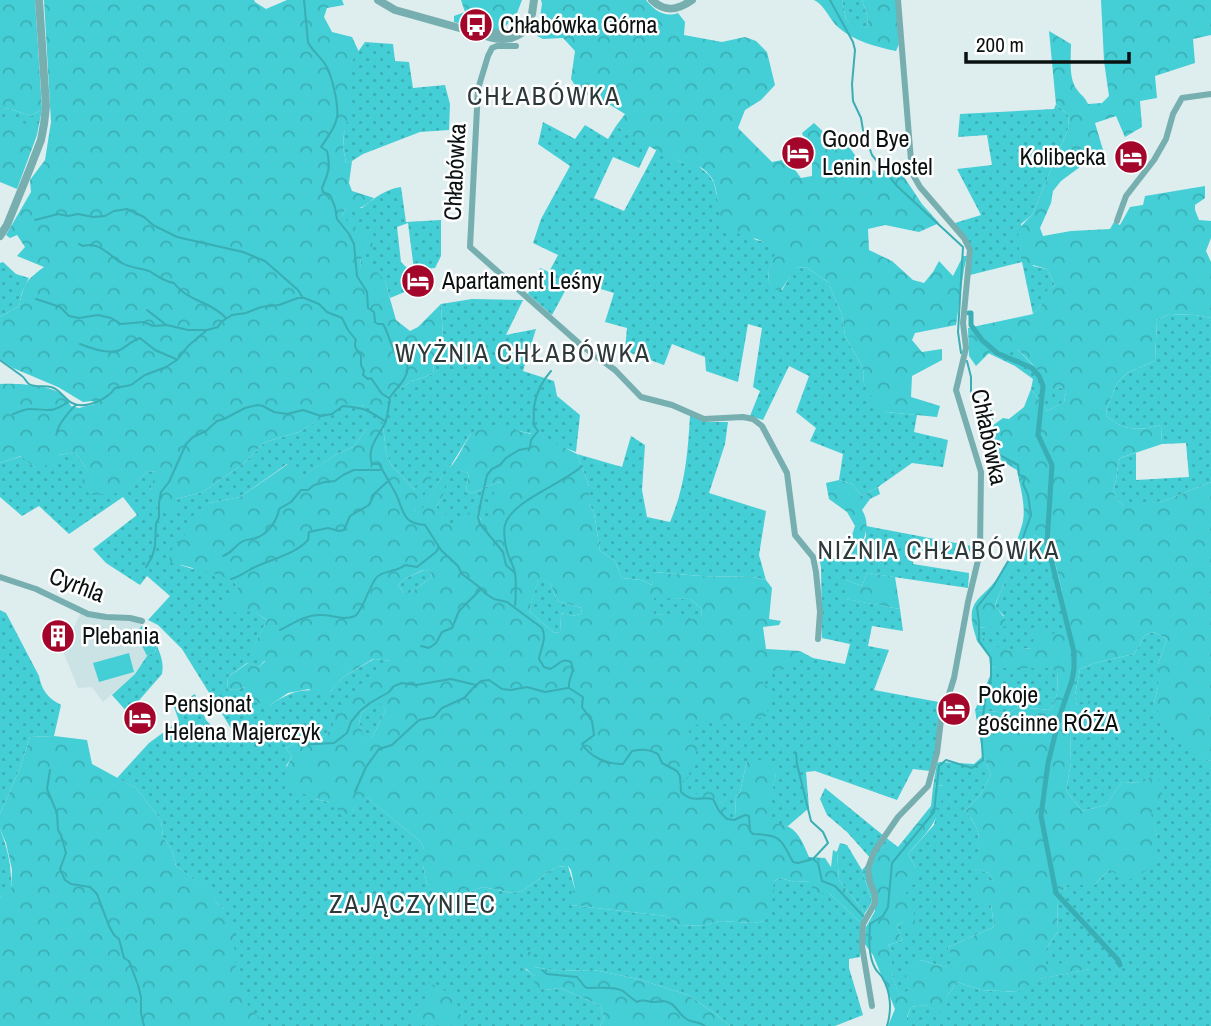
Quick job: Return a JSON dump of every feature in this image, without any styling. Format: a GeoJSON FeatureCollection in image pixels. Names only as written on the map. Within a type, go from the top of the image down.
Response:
{"type":"FeatureCollection","features":[{"type":"Feature","properties":{"kind":"street"},"geometry":{"type":"LineString","coordinates":[[2,233],[40,144],[45,117],[39,0]]}},
{"type":"Feature","properties":{"kind":"street"},"geometry":{"type":"LineString","coordinates":[[378,0],[395,10],[493,38],[509,39],[525,30],[532,14],[534,0]]}},
{"type":"Feature","properties":{"kind":"street"},"geometry":{"type":"LineString","coordinates":[[652,0],[660,7],[670,9],[681,7],[692,0]]}},
{"type":"Feature","properties":{"kind":"street","name":"Chłabówka"},"geometry":{"type":"LineString","coordinates":[[872,1006],[862,946],[863,924],[875,904],[868,868],[874,852],[898,817],[928,786],[980,552],[981,472],[956,390],[966,348],[963,323],[969,248],[959,232],[920,187],[912,173],[898,0]]}},
{"type":"Feature","properties":{"kind":"street","name":"Chłabówka"},"geometry":{"type":"LineString","coordinates":[[516,46],[492,48],[479,84],[470,247],[581,345],[615,370],[641,397],[672,405],[704,419],[744,417],[753,419],[762,426],[787,473],[795,535],[813,557],[820,612],[818,639]]}},
{"type":"Feature","properties":{"kind":"street"},"geometry":{"type":"LineString","coordinates":[[1117,221],[1126,196],[1154,160],[1166,139],[1170,122],[1182,98],[1211,94]]}},
{"type":"Feature","properties":{"kind":"street","name":"Cyrhla"},"geometry":{"type":"LineString","coordinates":[[0,577],[36,589],[88,614],[142,621]]}},
{"type":"Feature","properties":{"kind":"shaded area"},"geometry":{"type":"Polygon","coordinates":[[[81,612],[143,625],[135,632],[147,656],[135,674],[103,702],[92,687],[78,688],[63,651],[81,612]]]}},
{"type":"Feature","properties":{"kind":"green space"},"geometry":{"type":"Polygon","coordinates":[[[0,0],[35,0],[42,109],[31,116],[7,108],[1,111],[0,116],[0,0]]]}},
{"type":"Feature","properties":{"kind":"green space"},"geometry":{"type":"Polygon","coordinates":[[[44,0],[254,0],[266,9],[287,0],[342,0],[344,5],[327,8],[324,17],[332,32],[352,37],[359,52],[350,63],[350,112],[343,147],[346,163],[352,161],[349,183],[352,191],[374,198],[358,209],[346,208],[342,216],[372,241],[373,248],[361,258],[360,267],[374,269],[385,281],[396,320],[410,331],[418,327],[441,304],[443,337],[435,353],[433,374],[412,381],[388,396],[386,417],[365,406],[347,403],[299,432],[265,442],[244,463],[203,492],[176,499],[176,511],[166,514],[156,507],[150,490],[156,472],[148,471],[122,497],[117,493],[91,495],[80,486],[87,469],[75,452],[59,455],[43,468],[35,468],[21,456],[0,463],[0,384],[24,384],[52,389],[64,396],[71,406],[79,408],[95,404],[93,401],[83,402],[0,359],[0,317],[19,306],[26,284],[44,267],[17,256],[25,247],[17,235],[10,238],[6,235],[31,192],[30,180],[45,160],[51,122],[44,0]]]}},
{"type":"Feature","properties":{"kind":"green space"},"geometry":{"type":"Polygon","coordinates":[[[461,0],[522,0],[517,13],[505,27],[493,32],[454,22],[454,16],[465,12],[461,0]]]}},
{"type":"Feature","properties":{"kind":"green space"},"geometry":{"type":"Polygon","coordinates":[[[541,0],[646,0],[660,12],[678,13],[685,22],[684,35],[722,42],[745,37],[756,41],[767,52],[775,85],[761,100],[745,110],[738,128],[772,162],[787,159],[801,178],[812,176],[812,156],[802,133],[814,123],[834,142],[841,142],[850,148],[859,161],[876,172],[902,174],[922,204],[939,223],[919,232],[885,225],[868,229],[869,250],[892,261],[913,280],[924,283],[939,261],[953,276],[963,256],[967,256],[956,325],[915,333],[912,340],[922,352],[942,349],[942,360],[912,376],[911,397],[940,406],[937,417],[886,412],[875,403],[864,384],[863,368],[845,336],[842,315],[828,282],[806,267],[796,268],[781,290],[776,290],[768,281],[777,249],[766,242],[728,228],[721,217],[714,183],[707,172],[662,153],[616,126],[625,114],[578,90],[571,79],[575,51],[563,38],[543,39],[537,36],[541,0]]]}},
{"type":"Feature","properties":{"kind":"green space"},"geometry":{"type":"Polygon","coordinates":[[[814,0],[842,0],[846,19],[857,29],[867,27],[868,18],[862,0],[896,0],[899,44],[896,51],[866,43],[845,33],[814,0]]]}},
{"type":"Feature","properties":{"kind":"green space"},"geometry":{"type":"Polygon","coordinates":[[[842,0],[862,0],[868,18],[867,27],[857,30],[846,19],[842,0]]]}},
{"type":"Feature","properties":{"kind":"green space"},"geometry":{"type":"Polygon","coordinates":[[[1101,0],[1211,0],[1211,35],[1193,39],[1195,63],[1155,76],[1157,98],[1140,101],[1142,127],[1125,137],[1116,116],[1095,123],[1103,150],[1061,181],[1053,191],[1040,228],[1043,236],[1110,229],[1114,222],[1120,225],[1130,207],[1143,205],[1145,196],[1205,186],[1205,198],[1195,205],[1195,210],[1199,220],[1211,221],[1211,238],[1206,251],[1211,262],[1211,318],[1169,314],[1157,320],[1155,361],[1127,373],[1117,383],[1106,416],[1119,425],[1132,428],[1161,425],[1162,444],[1120,458],[1113,489],[1116,499],[1124,506],[1164,501],[1211,482],[1211,761],[1176,740],[1165,727],[1154,703],[1158,687],[1158,664],[1167,639],[1154,632],[1145,635],[1134,654],[1080,669],[1075,695],[1077,706],[1092,700],[1088,718],[1070,733],[1071,763],[1066,790],[1082,811],[1106,805],[1122,782],[1141,783],[1158,773],[1163,797],[1151,813],[1157,836],[1155,866],[1129,880],[1109,870],[1094,885],[1067,885],[1057,898],[1058,931],[1046,949],[1046,966],[1086,959],[1090,969],[1039,979],[1018,992],[981,990],[957,982],[947,996],[947,1015],[924,1005],[911,1007],[907,1026],[888,1026],[895,1009],[873,955],[864,943],[866,927],[875,911],[862,870],[889,840],[898,847],[931,806],[933,787],[944,785],[937,816],[908,854],[916,868],[919,881],[908,888],[903,902],[913,904],[915,923],[925,931],[912,936],[903,922],[897,925],[902,941],[888,945],[892,952],[892,973],[899,996],[908,991],[906,976],[920,960],[954,967],[948,947],[994,927],[991,904],[971,897],[977,884],[993,881],[989,873],[974,869],[979,838],[975,825],[965,811],[981,794],[991,775],[983,756],[975,710],[1010,713],[1018,707],[1051,710],[1057,694],[1058,673],[1051,668],[995,668],[990,666],[989,657],[977,641],[981,635],[1004,649],[1031,648],[1037,629],[1053,634],[1070,624],[1061,607],[1062,591],[1051,546],[1035,535],[1008,577],[995,605],[1010,626],[973,627],[972,611],[977,600],[996,580],[1008,561],[1022,525],[1024,512],[1017,470],[994,455],[988,429],[1003,418],[1009,419],[1024,407],[1031,389],[1047,411],[1064,402],[1066,392],[1062,387],[1045,392],[1039,373],[1017,349],[993,349],[976,366],[969,356],[968,328],[1033,314],[1042,304],[1041,295],[1055,285],[1047,269],[1022,262],[1018,241],[1019,231],[1032,215],[1069,127],[1068,115],[1056,104],[1049,31],[1071,44],[1071,75],[1078,91],[1088,104],[1102,103],[1109,96],[1101,0]]]}},
{"type":"Feature","properties":{"kind":"green space"},"geometry":{"type":"Polygon","coordinates":[[[365,42],[393,44],[395,61],[409,62],[413,88],[445,85],[450,104],[449,130],[420,132],[346,163],[343,147],[350,63],[365,42]]]}},
{"type":"Feature","properties":{"kind":"green space"},"geometry":{"type":"Polygon","coordinates":[[[1056,104],[1068,115],[1069,127],[1032,215],[1021,224],[1033,266],[1047,269],[1055,285],[1042,295],[1042,304],[1033,314],[1022,262],[970,275],[970,244],[955,223],[981,215],[957,169],[992,165],[987,135],[958,137],[960,114],[1054,109],[1056,104]]]}},
{"type":"Feature","properties":{"kind":"green space"},"geometry":{"type":"Polygon","coordinates":[[[7,108],[31,116],[42,109],[37,135],[31,125],[0,148],[0,111],[7,108]]]}},
{"type":"Feature","properties":{"kind":"green space"},"geometry":{"type":"Polygon","coordinates":[[[0,119],[32,125],[37,135],[17,189],[0,182],[0,119]]]}},
{"type":"Feature","properties":{"kind":"green space"},"geometry":{"type":"Polygon","coordinates":[[[543,122],[575,139],[585,125],[608,139],[616,126],[650,145],[639,168],[613,157],[594,198],[624,211],[657,149],[680,162],[697,165],[709,175],[714,183],[722,218],[756,240],[771,243],[778,249],[769,270],[768,281],[776,289],[782,290],[795,268],[806,267],[828,282],[842,315],[845,336],[863,368],[864,384],[886,412],[917,415],[914,432],[948,440],[943,467],[912,463],[862,496],[852,484],[839,480],[843,454],[810,441],[816,428],[796,412],[809,376],[789,366],[763,420],[750,416],[760,391],[753,387],[762,328],[748,324],[738,382],[706,371],[705,357],[672,344],[664,365],[625,351],[627,328],[605,322],[614,293],[571,280],[552,315],[528,294],[540,268],[549,272],[558,255],[533,243],[541,219],[570,166],[538,144],[543,122]]]}},
{"type":"Feature","properties":{"kind":"green space"},"geometry":{"type":"Polygon","coordinates":[[[401,187],[406,222],[441,220],[441,256],[435,268],[414,270],[408,223],[397,227],[401,262],[407,268],[412,289],[390,298],[385,281],[360,267],[361,258],[342,216],[346,208],[362,208],[380,195],[401,187]]]}},
{"type":"Feature","properties":{"kind":"green space"},"geometry":{"type":"Polygon","coordinates":[[[3,262],[16,274],[29,278],[19,306],[0,317],[0,263],[3,262]]]}},
{"type":"Feature","properties":{"kind":"green space"},"geometry":{"type":"Polygon","coordinates":[[[472,299],[523,300],[506,335],[536,329],[523,371],[554,381],[557,396],[580,415],[576,452],[554,444],[542,436],[519,431],[471,433],[450,467],[469,473],[466,491],[472,493],[502,482],[501,524],[488,517],[482,521],[475,510],[455,566],[436,507],[444,494],[443,475],[419,515],[414,510],[426,472],[416,491],[392,466],[386,453],[383,424],[366,430],[353,447],[297,480],[287,464],[240,497],[209,503],[190,529],[180,565],[193,569],[196,553],[235,582],[247,604],[267,620],[250,655],[265,660],[259,667],[247,663],[228,677],[227,689],[245,687],[270,705],[298,691],[330,692],[343,677],[374,659],[392,661],[336,713],[333,727],[325,736],[299,741],[286,748],[292,757],[286,766],[315,799],[352,811],[364,795],[421,842],[427,884],[463,894],[483,887],[511,893],[522,891],[556,867],[568,866],[575,889],[570,905],[666,916],[680,926],[706,925],[719,921],[764,921],[773,882],[779,878],[796,882],[811,881],[829,893],[861,923],[860,957],[849,959],[849,968],[863,1015],[835,1026],[730,1026],[688,995],[638,979],[594,970],[558,971],[534,967],[525,969],[535,976],[545,990],[560,988],[601,1006],[604,1020],[600,1026],[174,1026],[108,843],[224,909],[216,902],[212,893],[176,866],[172,850],[163,837],[161,820],[136,788],[117,778],[149,743],[179,721],[174,707],[195,694],[206,720],[229,743],[237,738],[182,649],[158,625],[148,620],[170,596],[147,576],[140,585],[106,563],[93,549],[137,515],[123,497],[69,534],[39,506],[22,516],[0,497],[0,463],[22,456],[35,468],[59,455],[75,452],[87,469],[122,496],[148,471],[157,472],[150,490],[176,510],[176,499],[203,492],[244,463],[265,442],[299,432],[347,402],[365,406],[412,381],[433,374],[435,353],[443,337],[441,304],[472,299]]]}},
{"type":"Feature","properties":{"kind":"green space"},"geometry":{"type":"Polygon","coordinates":[[[1169,314],[1211,318],[1211,482],[1164,501],[1125,507],[1116,499],[1113,489],[1120,458],[1136,453],[1136,480],[1189,477],[1186,443],[1162,444],[1161,425],[1132,428],[1119,425],[1106,416],[1117,383],[1127,373],[1155,361],[1157,320],[1169,314]]]}},
{"type":"Feature","properties":{"kind":"green space"},"geometry":{"type":"Polygon","coordinates":[[[993,349],[1017,349],[1039,373],[1045,391],[1063,387],[1066,392],[1064,402],[1047,411],[1031,389],[1033,379],[1015,366],[988,353],[993,349]]]}},
{"type":"Feature","properties":{"kind":"green space"},"geometry":{"type":"Polygon","coordinates":[[[690,415],[708,422],[728,422],[725,444],[709,493],[766,511],[759,555],[766,580],[654,572],[652,585],[641,580],[622,578],[615,561],[600,551],[594,513],[589,504],[589,486],[577,454],[622,467],[631,436],[645,445],[642,490],[647,517],[670,522],[685,470],[690,415]]]}},
{"type":"Feature","properties":{"kind":"green space"},"geometry":{"type":"Polygon","coordinates":[[[378,422],[383,424],[386,453],[392,466],[415,490],[426,472],[434,473],[414,510],[419,514],[443,475],[446,475],[444,494],[436,507],[446,514],[443,522],[451,525],[475,509],[481,520],[489,516],[488,503],[501,482],[472,493],[466,491],[469,473],[450,468],[471,433],[494,425],[531,434],[533,425],[539,426],[542,436],[577,454],[589,486],[589,504],[594,513],[600,551],[615,561],[622,578],[641,580],[652,585],[653,572],[766,580],[772,588],[769,619],[781,621],[779,625],[763,627],[766,649],[800,651],[785,669],[763,672],[763,683],[771,691],[765,717],[720,725],[709,721],[690,727],[688,736],[698,746],[688,778],[679,784],[684,796],[711,791],[721,801],[729,819],[736,817],[735,797],[740,792],[747,761],[769,759],[776,774],[766,819],[793,830],[809,857],[825,858],[831,867],[833,850],[837,852],[839,880],[865,913],[861,923],[829,893],[813,894],[811,881],[796,882],[779,878],[773,882],[773,897],[764,921],[754,923],[719,921],[706,925],[680,926],[666,916],[570,905],[567,899],[575,889],[568,866],[556,867],[522,891],[512,893],[483,887],[463,894],[445,892],[427,884],[423,865],[416,856],[424,849],[421,842],[365,796],[345,816],[329,802],[288,787],[286,772],[292,757],[286,748],[299,741],[325,736],[333,726],[335,713],[391,661],[373,659],[343,677],[330,692],[315,695],[309,689],[288,693],[270,705],[253,702],[245,687],[227,689],[228,677],[248,663],[259,667],[265,661],[249,656],[267,620],[253,611],[230,613],[224,602],[238,591],[235,582],[170,562],[169,553],[190,529],[189,519],[209,503],[240,497],[288,464],[298,479],[353,447],[366,430],[378,422]],[[423,570],[398,585],[404,593],[410,593],[432,577],[430,571],[423,570]],[[538,580],[529,611],[554,633],[560,632],[563,613],[572,616],[581,614],[582,608],[557,601],[550,583],[538,580]],[[654,598],[654,614],[684,616],[689,620],[701,617],[702,609],[690,599],[654,598]],[[380,703],[362,712],[359,722],[365,738],[372,738],[386,709],[380,703]]]}},
{"type":"Feature","properties":{"kind":"green space"},"geometry":{"type":"Polygon","coordinates":[[[839,480],[852,484],[862,496],[878,487],[880,494],[870,499],[862,510],[866,532],[857,553],[841,558],[847,550],[855,526],[847,512],[829,499],[826,483],[839,480]]]}},
{"type":"Feature","properties":{"kind":"green space"},"geometry":{"type":"Polygon","coordinates":[[[866,526],[977,547],[974,558],[915,550],[913,564],[969,573],[968,588],[867,573],[862,586],[846,580],[846,599],[900,609],[903,631],[872,626],[868,646],[889,650],[874,690],[944,703],[937,750],[930,771],[913,769],[897,800],[815,771],[806,772],[809,808],[788,826],[772,824],[765,819],[776,774],[747,761],[740,792],[735,797],[736,817],[728,820],[721,801],[683,796],[679,784],[688,736],[684,617],[654,614],[654,597],[690,599],[702,609],[701,617],[766,650],[793,658],[800,651],[813,658],[845,664],[850,644],[822,638],[819,558],[841,558],[857,553],[866,537],[866,526]]]}},
{"type":"Feature","properties":{"kind":"green space"},"geometry":{"type":"Polygon","coordinates":[[[1035,535],[1051,546],[1062,591],[1061,607],[1071,624],[1031,648],[998,649],[982,636],[977,641],[973,627],[986,628],[1004,616],[995,606],[1012,569],[1035,535]]]}},
{"type":"Feature","properties":{"kind":"green space"},"geometry":{"type":"Polygon","coordinates":[[[424,570],[430,571],[432,577],[410,593],[404,593],[398,585],[424,570]]]}},
{"type":"Feature","properties":{"kind":"green space"},"geometry":{"type":"Polygon","coordinates":[[[867,573],[895,577],[900,609],[845,599],[846,580],[862,586],[867,573]]]}},
{"type":"Feature","properties":{"kind":"green space"},"geometry":{"type":"Polygon","coordinates":[[[538,579],[550,583],[557,601],[582,608],[581,614],[572,616],[562,613],[560,632],[554,633],[529,611],[538,579]]]}},
{"type":"Feature","properties":{"kind":"green space"},"geometry":{"type":"Polygon","coordinates":[[[0,610],[6,613],[44,690],[61,705],[54,736],[30,737],[0,814],[0,610]]]}},
{"type":"Feature","properties":{"kind":"green space"},"geometry":{"type":"Polygon","coordinates":[[[143,625],[157,646],[155,652],[147,656],[135,632],[143,625]]]}},
{"type":"Feature","properties":{"kind":"green space"},"geometry":{"type":"Polygon","coordinates":[[[1154,632],[1167,639],[1158,664],[1158,687],[1154,703],[1207,760],[1211,761],[1211,1026],[907,1026],[911,1007],[924,1005],[947,1014],[947,996],[957,982],[981,990],[1017,992],[1038,979],[1090,969],[1070,962],[1046,967],[1046,949],[1058,931],[1057,898],[1067,885],[1094,885],[1109,870],[1157,836],[1141,783],[1122,782],[1106,805],[1082,811],[1066,790],[1071,763],[1070,733],[1088,718],[1091,701],[1077,707],[1075,695],[1080,669],[1134,654],[1145,635],[1154,632]]]}},
{"type":"Feature","properties":{"kind":"green space"},"geometry":{"type":"Polygon","coordinates":[[[157,646],[161,656],[162,674],[128,713],[112,695],[135,674],[147,656],[155,652],[157,646]]]}},
{"type":"Feature","properties":{"kind":"green space"},"geometry":{"type":"Polygon","coordinates":[[[129,653],[134,672],[99,682],[93,663],[129,653]]]}},
{"type":"Feature","properties":{"kind":"green space"},"geometry":{"type":"Polygon","coordinates":[[[990,666],[1051,668],[1058,672],[1057,694],[1051,710],[1018,707],[1010,713],[975,710],[990,676],[990,666]]]}},
{"type":"Feature","properties":{"kind":"green space"},"geometry":{"type":"Polygon","coordinates":[[[380,702],[386,709],[372,738],[365,739],[359,722],[362,712],[380,702]]]}},
{"type":"Feature","properties":{"kind":"green space"},"geometry":{"type":"Polygon","coordinates":[[[54,736],[87,740],[92,764],[136,788],[161,820],[163,837],[172,850],[176,866],[213,893],[216,902],[224,909],[233,933],[237,980],[248,1005],[266,1026],[0,1026],[0,897],[11,890],[12,870],[0,829],[0,814],[30,737],[54,736]]]}},
{"type":"Feature","properties":{"kind":"green space"},"geometry":{"type":"Polygon","coordinates":[[[983,756],[991,775],[981,794],[965,811],[978,832],[975,869],[989,873],[993,881],[991,904],[994,927],[948,947],[955,968],[920,960],[908,991],[899,997],[892,973],[892,952],[888,945],[902,941],[897,925],[903,922],[915,923],[902,902],[916,868],[908,854],[934,825],[943,785],[933,787],[937,763],[974,764],[983,756]]]}},
{"type":"Feature","properties":{"kind":"green space"},"geometry":{"type":"Polygon","coordinates":[[[825,788],[889,840],[872,860],[847,832],[827,815],[820,799],[825,788]]]}},
{"type":"Feature","properties":{"kind":"green space"},"geometry":{"type":"Polygon","coordinates":[[[0,829],[9,859],[11,891],[0,897],[0,829]]]}},
{"type":"Feature","properties":{"kind":"green space"},"geometry":{"type":"Polygon","coordinates":[[[840,843],[847,845],[862,870],[872,902],[865,913],[839,880],[837,852],[840,843]]]}},
{"type":"Feature","properties":{"kind":"green space"},"geometry":{"type":"Polygon","coordinates":[[[524,949],[532,953],[534,967],[558,971],[594,970],[638,979],[688,995],[730,1026],[600,1026],[604,1020],[601,1006],[560,988],[545,990],[534,986],[535,976],[524,965],[524,949]]]}},
{"type":"Feature","properties":{"kind":"green space"},"geometry":{"type":"Polygon","coordinates":[[[428,982],[455,996],[461,1017],[459,1026],[413,1025],[414,1018],[427,1000],[428,982]]]}},
{"type":"Feature","properties":{"kind":"waterway"},"geometry":{"type":"LineString","coordinates":[[304,0],[308,42],[328,69],[337,106],[336,122],[321,147],[327,151],[329,162],[323,192],[330,195],[337,219],[354,244],[357,276],[367,292],[368,308],[374,312],[375,322],[383,324],[397,356],[408,367],[402,382],[389,398],[386,420],[372,447],[372,464],[379,464],[407,518],[425,525],[441,550],[458,566],[462,574],[486,594],[507,602],[542,628],[544,639],[539,659],[544,667],[550,669],[562,661],[571,662],[573,669],[569,688],[583,697],[582,707],[592,721],[594,735],[582,744],[590,753],[617,764],[623,764],[632,751],[646,750],[658,754],[662,763],[677,771],[681,792],[686,796],[693,799],[713,799],[727,819],[749,816],[750,831],[779,839],[793,862],[813,859],[818,863],[822,881],[835,886],[863,916]]}},
{"type":"Feature","properties":{"kind":"waterway"},"geometry":{"type":"LineString","coordinates":[[830,0],[853,42],[853,101],[872,155],[897,186],[963,247],[958,332],[961,353]]}},
{"type":"Feature","properties":{"kind":"waterway"},"geometry":{"type":"LineString","coordinates":[[35,220],[58,214],[105,216],[127,209],[177,237],[243,252],[265,261],[298,290],[303,298]]}},
{"type":"Feature","properties":{"kind":"waterway"},"geometry":{"type":"LineString","coordinates":[[79,244],[99,247],[125,265],[149,271],[174,283],[186,294],[214,308],[226,318]]}},
{"type":"Feature","properties":{"kind":"waterway"},"geometry":{"type":"LineString","coordinates":[[0,360],[29,384],[54,388],[77,405],[89,404],[102,399],[115,388],[131,385],[145,375],[166,367],[177,360],[188,346],[207,330],[218,327],[232,315],[304,298],[342,318],[356,340],[355,347],[361,355],[363,375],[371,378],[382,394],[389,398]]}},
{"type":"Feature","properties":{"kind":"waterway"},"geometry":{"type":"LineString","coordinates":[[36,299],[60,307],[69,316],[79,318],[98,315],[121,324],[144,322],[153,326],[206,330]]}},
{"type":"Feature","properties":{"kind":"waterway"},"geometry":{"type":"LineString","coordinates":[[147,310],[165,324]]}},
{"type":"Feature","properties":{"kind":"waterway"},"geometry":{"type":"LineString","coordinates":[[969,313],[971,325],[982,340],[997,353],[1032,368],[1043,386],[1038,435],[1052,465],[1047,543],[1074,652],[1074,669],[1048,763],[1041,816],[1056,893],[1120,965]]}},
{"type":"Feature","properties":{"kind":"waterway"},"geometry":{"type":"LineString","coordinates":[[80,344],[111,352],[120,350],[140,338],[155,350],[176,359]]}},
{"type":"Feature","properties":{"kind":"waterway"},"geometry":{"type":"LineString","coordinates":[[887,1026],[890,1014],[889,995],[871,958],[870,924],[883,916],[888,907],[892,863],[934,812],[939,766],[946,760],[972,768],[983,760],[981,729],[991,678],[991,658],[979,641],[977,607],[1020,546],[1031,515],[1023,484],[1025,477],[1019,475],[1018,465],[992,451],[992,412],[973,397],[967,361]]}},
{"type":"Feature","properties":{"kind":"waterway"},"geometry":{"type":"LineString","coordinates":[[515,573],[506,565],[503,552],[480,524],[480,506],[487,475],[492,469],[519,450],[530,448],[531,440],[538,431],[533,424],[536,397],[551,371]]}},
{"type":"Feature","properties":{"kind":"waterway"},"geometry":{"type":"LineString","coordinates":[[13,414],[28,409],[53,409],[68,402]]}},
{"type":"Feature","properties":{"kind":"waterway"},"geometry":{"type":"LineString","coordinates":[[57,432],[76,405]]}},
{"type":"Feature","properties":{"kind":"waterway"},"geometry":{"type":"LineString","coordinates":[[146,567],[155,546],[161,492],[169,482],[186,444],[217,421],[257,405],[274,412],[287,414],[303,410],[321,416],[332,414],[343,406],[351,407],[366,410],[386,422]]}},
{"type":"Feature","properties":{"kind":"waterway"},"geometry":{"type":"LineString","coordinates":[[515,605],[514,569],[504,533],[509,516],[527,501],[582,466]]}},
{"type":"Feature","properties":{"kind":"waterway"},"geometry":{"type":"LineString","coordinates":[[223,556],[242,542],[256,538],[268,530],[279,509],[291,502],[301,490],[335,481],[354,470],[380,470]]}},
{"type":"Feature","properties":{"kind":"waterway"},"geometry":{"type":"LineString","coordinates":[[231,579],[295,550],[308,540],[309,532],[328,528],[344,530],[350,516],[369,505],[375,493],[387,482]]}},
{"type":"Feature","properties":{"kind":"waterway"},"geometry":{"type":"LineString","coordinates":[[280,630],[311,616],[355,616],[379,575],[405,565],[417,567],[439,547]]}},
{"type":"Feature","properties":{"kind":"waterway"},"geometry":{"type":"LineString","coordinates":[[421,646],[429,648],[436,643],[442,632],[452,628],[459,611],[481,589]]}},
{"type":"Feature","properties":{"kind":"waterway"},"geometry":{"type":"LineString","coordinates":[[299,745],[334,743],[347,733],[351,722],[360,711],[402,683],[416,685],[451,679],[476,685],[489,680],[502,689],[511,690],[527,687],[545,692],[568,688]]}},
{"type":"Feature","properties":{"kind":"waterway"},"geometry":{"type":"LineString","coordinates":[[355,792],[366,767],[379,749],[392,745],[419,720],[434,717],[442,708],[464,698],[476,685]]}},
{"type":"Feature","properties":{"kind":"waterway"},"geometry":{"type":"LineString","coordinates":[[796,753],[811,821],[823,832],[828,843],[813,859]]}},
{"type":"Feature","properties":{"kind":"waterway"},"geometry":{"type":"LineString","coordinates":[[50,770],[47,789],[57,813],[58,830],[66,853],[60,869],[65,880],[71,884],[90,887],[97,894],[109,926],[119,939],[124,958],[129,961],[138,985],[144,1026]]}},
{"type":"Feature","properties":{"kind":"waterway"},"geometry":{"type":"LineString","coordinates":[[542,970],[547,974],[577,977],[588,988],[620,989],[637,1002],[667,1002],[687,1020],[705,1026]]}},
{"type":"Feature","properties":{"kind":"place","name":"Chłabówka Górna"},"geometry":{"type":"Point","coordinates":[476,25]}},
{"type":"Feature","properties":{"kind":"place","name":"Good Bye Lenin Hostel"},"geometry":{"type":"Point","coordinates":[798,153]}},
{"type":"Feature","properties":{"kind":"place","name":"Kolibecka"},"geometry":{"type":"Point","coordinates":[1131,157]}},
{"type":"Feature","properties":{"kind":"place","name":"Apartament Leśny"},"geometry":{"type":"Point","coordinates":[418,281]}},
{"type":"Feature","properties":{"kind":"place","name":"Plebania"},"geometry":{"type":"Point","coordinates":[58,636]}},
{"type":"Feature","properties":{"kind":"place","name":"Pokoje gościnne RÓŻA"},"geometry":{"type":"Point","coordinates":[954,709]}},
{"type":"Feature","properties":{"kind":"place","name":"Pensjonat Helena Majerczyk"},"geometry":{"type":"Point","coordinates":[140,718]}},
{"type":"Feature","properties":{"kind":"district","name":"CHŁABÓWKA"},"geometry":{"type":"Point","coordinates":[544,96]}},
{"type":"Feature","properties":{"kind":"district","name":"WYŻNIA CHŁABÓWKA"},"geometry":{"type":"Point","coordinates":[523,353]}},
{"type":"Feature","properties":{"kind":"district","name":"NIŻNIA CHŁABÓWKA"},"geometry":{"type":"Point","coordinates":[939,550]}},
{"type":"Feature","properties":{"kind":"district","name":"ZAJĄCZYNIEC"},"geometry":{"type":"Point","coordinates":[413,904]}}]}
